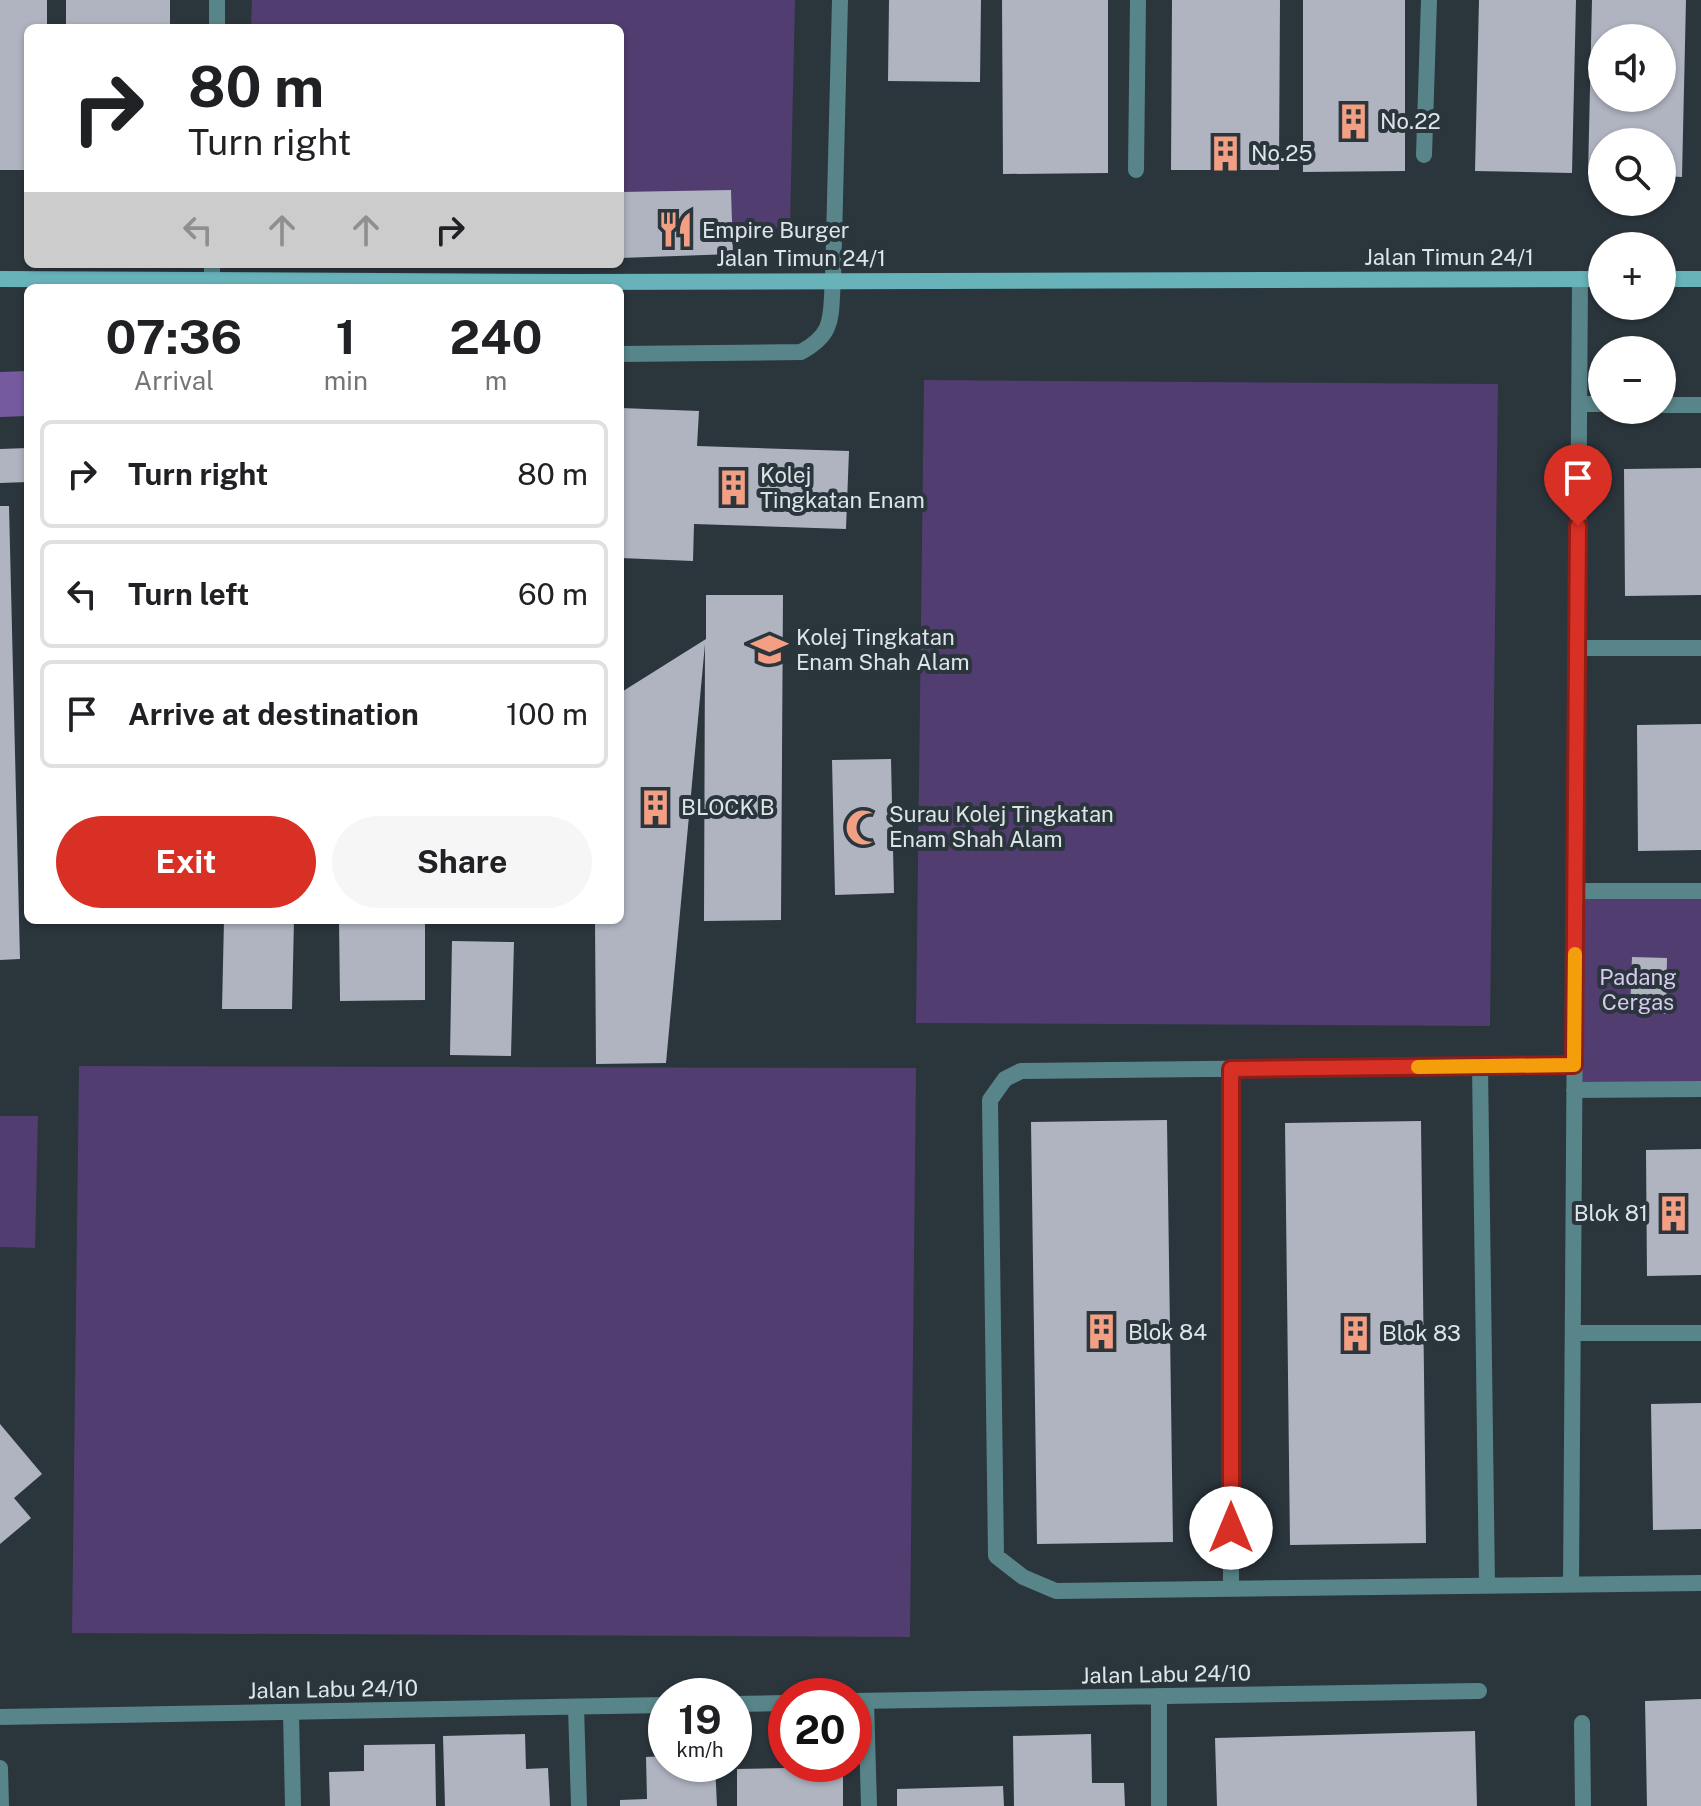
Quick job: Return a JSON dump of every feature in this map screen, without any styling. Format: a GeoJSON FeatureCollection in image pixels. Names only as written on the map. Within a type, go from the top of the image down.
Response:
{"type":"FeatureCollection","features":[{"type":"Feature","properties":{"kind":"street"},"geometry":{"type":"LineString","coordinates":[[217,0],[217,24]]}},
{"type":"Feature","properties":{"kind":"street"},"geometry":{"type":"LineString","coordinates":[[624,354],[801,352],[821,341],[829,326],[833,280],[840,0]]}},
{"type":"Feature","properties":{"kind":"street"},"geometry":{"type":"LineString","coordinates":[[1136,170],[1138,0]]}},
{"type":"Feature","properties":{"kind":"street"},"geometry":{"type":"LineString","coordinates":[[1424,155],[1429,0]]}},
{"type":"Feature","properties":{"kind":"street","name":"Jalan Timun 24/1"},"geometry":{"type":"LineString","coordinates":[[0,279],[212,271],[548,284]]}},
{"type":"Feature","properties":{"kind":"street"},"geometry":{"type":"LineString","coordinates":[[1571,1585],[1580,279]]}},
{"type":"Feature","properties":{"kind":"street","name":"Jalan Timun 24/1"},"geometry":{"type":"LineString","coordinates":[[624,284],[833,280],[1588,279]]}},
{"type":"Feature","properties":{"kind":"street"},"geometry":{"type":"LineString","coordinates":[[1676,279],[1701,279]]}},
{"type":"Feature","properties":{"kind":"street"},"geometry":{"type":"LineString","coordinates":[[1579,404],[1588,404]]}},
{"type":"Feature","properties":{"kind":"street"},"geometry":{"type":"LineString","coordinates":[[1676,405],[1701,405]]}},
{"type":"Feature","properties":{"kind":"street"},"geometry":{"type":"LineString","coordinates":[[1577,648],[1701,648]]}},
{"type":"Feature","properties":{"kind":"street"},"geometry":{"type":"LineString","coordinates":[[1576,891],[1701,891]]}},
{"type":"Feature","properties":{"kind":"street"},"geometry":{"type":"LineString","coordinates":[[1574,1065],[1021,1071],[1005,1079],[990,1100],[996,1556],[1023,1577],[1056,1591],[1701,1583]]}},
{"type":"Feature","properties":{"kind":"street"},"geometry":{"type":"LineString","coordinates":[[1480,1066],[1487,1585]]}},
{"type":"Feature","properties":{"kind":"street"},"geometry":{"type":"LineString","coordinates":[[1231,1069],[1231,1589]]}},
{"type":"Feature","properties":{"kind":"street"},"geometry":{"type":"LineString","coordinates":[[1574,1090],[1701,1089]]}},
{"type":"Feature","properties":{"kind":"street"},"geometry":{"type":"LineString","coordinates":[[1573,1333],[1701,1333]]}},
{"type":"Feature","properties":{"kind":"street","name":"Jalan Labu 24/10"},"geometry":{"type":"LineString","coordinates":[[872,1701],[1479,1691]]}},
{"type":"Feature","properties":{"kind":"street"},"geometry":{"type":"LineString","coordinates":[[1159,1696],[1159,1806]]}},
{"type":"Feature","properties":{"kind":"street","name":"Jalan Labu 24/10"},"geometry":{"type":"LineString","coordinates":[[0,1717],[648,1705]]}},
{"type":"Feature","properties":{"kind":"street"},"geometry":{"type":"LineString","coordinates":[[576,1707],[579,1806]]}},
{"type":"Feature","properties":{"kind":"street"},"geometry":{"type":"LineString","coordinates":[[291,1712],[293,1806]]}},
{"type":"Feature","properties":{"kind":"street"},"geometry":{"type":"LineString","coordinates":[[1582,1723],[1583,1806]]}},
{"type":"Feature","properties":{"kind":"street"},"geometry":{"type":"LineString","coordinates":[[0,1768],[1,1806]]}},
{"type":"Feature","properties":{"kind":"street"},"geometry":{"type":"LineString","coordinates":[[867,1782],[869,1806]]}},
{"type":"Feature","properties":{"kind":"green space"},"geometry":{"type":"Polygon","coordinates":[[[252,0],[795,0],[790,228],[624,225],[624,24],[251,24],[252,0]]]}},
{"type":"Feature","properties":{"kind":"green space"},"geometry":{"type":"Polygon","coordinates":[[[924,380],[1498,384],[1490,1026],[916,1023],[924,380]]]}},
{"type":"Feature","properties":{"kind":"green space","name":"Padang Cergas"},"geometry":{"type":"Polygon","coordinates":[[[1576,891],[1701,891],[1701,1089],[1574,1090],[1576,891]]]}},
{"type":"Feature","properties":{"kind":"green space"},"geometry":{"type":"Polygon","coordinates":[[[79,1066],[916,1068],[910,1637],[72,1633],[79,1066]]]}},
{"type":"Feature","properties":{"kind":"green space"},"geometry":{"type":"Polygon","coordinates":[[[0,1116],[38,1116],[35,1248],[0,1247],[0,1116]]]}},
{"type":"Feature","properties":{"kind":"shaded area"},"geometry":{"type":"Polygon","coordinates":[[[24,371],[24,416],[0,417],[0,372],[24,371]]]}},
{"type":"Feature","properties":{"kind":"building"},"geometry":{"type":"Polygon","coordinates":[[[0,0],[47,0],[47,24],[24,24],[24,170],[0,170],[0,0]]]}},
{"type":"Feature","properties":{"kind":"building"},"geometry":{"type":"Polygon","coordinates":[[[66,0],[170,0],[170,24],[66,24],[66,0]]]}},
{"type":"Feature","properties":{"kind":"building"},"geometry":{"type":"Polygon","coordinates":[[[889,0],[981,0],[980,82],[888,81],[889,0]]]}},
{"type":"Feature","properties":{"kind":"building"},"geometry":{"type":"Polygon","coordinates":[[[1002,0],[1108,0],[1108,173],[1003,174],[1002,0]]]}},
{"type":"Feature","properties":{"kind":"building"},"geometry":{"type":"Polygon","coordinates":[[[1172,0],[1280,0],[1279,170],[1171,170],[1172,0]]]}},
{"type":"Feature","properties":{"kind":"building"},"geometry":{"type":"Polygon","coordinates":[[[1303,0],[1405,0],[1405,171],[1303,172],[1303,0]]]}},
{"type":"Feature","properties":{"kind":"building"},"geometry":{"type":"Polygon","coordinates":[[[1479,0],[1576,0],[1572,173],[1475,171],[1479,0]]]}},
{"type":"Feature","properties":{"kind":"building"},"geometry":{"type":"Polygon","coordinates":[[[1592,0],[1686,0],[1682,177],[1676,177],[1676,128],[1589,128],[1589,112],[1676,112],[1676,24],[1591,24],[1592,0]]]}},
{"type":"Feature","properties":{"kind":"building","name":"Empire Burger"},"geometry":{"type":"Polygon","coordinates":[[[731,190],[733,254],[624,258],[624,192],[731,190]]]}},
{"type":"Feature","properties":{"kind":"building","name":"Kolej Tingkatan Enam"},"geometry":{"type":"Polygon","coordinates":[[[624,408],[699,411],[697,446],[849,451],[846,529],[694,524],[693,561],[624,558],[624,408]]]}},
{"type":"Feature","properties":{"kind":"building"},"geometry":{"type":"Polygon","coordinates":[[[24,448],[24,482],[0,483],[0,449],[24,448]]]}},
{"type":"Feature","properties":{"kind":"building"},"geometry":{"type":"Polygon","coordinates":[[[1701,468],[1701,595],[1625,596],[1624,469],[1701,468]]]}},
{"type":"Feature","properties":{"kind":"building"},"geometry":{"type":"Polygon","coordinates":[[[0,506],[9,506],[20,959],[0,960],[0,506]]]}},
{"type":"Feature","properties":{"kind":"building"},"geometry":{"type":"Polygon","coordinates":[[[706,595],[783,595],[781,920],[704,921],[705,644],[666,1063],[596,1064],[595,924],[624,924],[624,690],[706,639],[706,595]]]}},
{"type":"Feature","properties":{"kind":"building"},"geometry":{"type":"Polygon","coordinates":[[[1701,724],[1701,850],[1638,851],[1637,725],[1701,724]]]}},
{"type":"Feature","properties":{"kind":"building","name":"Surau Kolej Tingkatan Enam Shah Alam"},"geometry":{"type":"Polygon","coordinates":[[[891,759],[894,893],[835,895],[832,760],[891,759]]]}},
{"type":"Feature","properties":{"kind":"building"},"geometry":{"type":"Polygon","coordinates":[[[224,924],[294,924],[292,1009],[222,1009],[224,924]]]}},
{"type":"Feature","properties":{"kind":"building"},"geometry":{"type":"Polygon","coordinates":[[[339,924],[425,924],[425,1000],[340,1001],[339,924]]]}},
{"type":"Feature","properties":{"kind":"building"},"geometry":{"type":"Polygon","coordinates":[[[452,941],[514,942],[511,1056],[450,1055],[452,941]]]}},
{"type":"Feature","properties":{"kind":"building"},"geometry":{"type":"Polygon","coordinates":[[[1632,957],[1667,958],[1666,1014],[1630,1013],[1632,957]]]}},
{"type":"Feature","properties":{"kind":"building","name":"Blok 84"},"geometry":{"type":"Polygon","coordinates":[[[1167,1120],[1173,1542],[1037,1544],[1031,1122],[1167,1120]]]}},
{"type":"Feature","properties":{"kind":"building","name":"Blok 83"},"geometry":{"type":"Polygon","coordinates":[[[1421,1121],[1426,1543],[1290,1545],[1285,1123],[1421,1121]]]}},
{"type":"Feature","properties":{"kind":"building","name":"Blok 81"},"geometry":{"type":"Polygon","coordinates":[[[1701,1149],[1701,1275],[1647,1276],[1646,1150],[1701,1149]]]}},
{"type":"Feature","properties":{"kind":"building"},"geometry":{"type":"Polygon","coordinates":[[[1701,1403],[1701,1529],[1653,1530],[1651,1404],[1701,1403]]]}},
{"type":"Feature","properties":{"kind":"building"},"geometry":{"type":"Polygon","coordinates":[[[0,1424],[42,1474],[14,1498],[31,1518],[0,1544],[0,1424]]]}},
{"type":"Feature","properties":{"kind":"building"},"geometry":{"type":"Polygon","coordinates":[[[1701,1699],[1701,1806],[1647,1806],[1645,1701],[1701,1699]]]}},
{"type":"Feature","properties":{"kind":"building"},"geometry":{"type":"Polygon","coordinates":[[[1475,1731],[1477,1806],[1217,1806],[1215,1738],[1475,1731]]]}},
{"type":"Feature","properties":{"kind":"building"},"geometry":{"type":"Polygon","coordinates":[[[525,1734],[526,1769],[548,1768],[550,1806],[445,1806],[443,1736],[525,1734]]]}},
{"type":"Feature","properties":{"kind":"building"},"geometry":{"type":"Polygon","coordinates":[[[1091,1734],[1092,1783],[1124,1783],[1125,1806],[1014,1806],[1013,1736],[1091,1734]]]}},
{"type":"Feature","properties":{"kind":"building"},"geometry":{"type":"Polygon","coordinates":[[[435,1744],[436,1806],[330,1806],[329,1772],[364,1771],[364,1745],[435,1744]]]}},
{"type":"Feature","properties":{"kind":"building"},"geometry":{"type":"Polygon","coordinates":[[[646,1757],[648,1782],[716,1782],[717,1806],[620,1806],[620,1800],[647,1799],[646,1757]]]}},
{"type":"Feature","properties":{"kind":"building"},"geometry":{"type":"Polygon","coordinates":[[[768,1768],[768,1782],[843,1782],[843,1806],[737,1806],[737,1782],[752,1782],[752,1769],[768,1768]]]}},
{"type":"Feature","properties":{"kind":"building"},"geometry":{"type":"Polygon","coordinates":[[[1003,1786],[1004,1806],[897,1806],[897,1789],[1003,1786]]]}},
{"type":"Feature","properties":{"kind":"slow traffic"},"geometry":{"type":"LineString","coordinates":[[1418,1067],[1574,1065],[1575,954]]}},
{"type":"Feature","properties":{"kind":"place","name":"No.22"},"geometry":{"type":"Point","coordinates":[1354,121]}},
{"type":"Feature","properties":{"kind":"place","name":"No.25"},"geometry":{"type":"Point","coordinates":[1225,153]}},
{"type":"Feature","properties":{"kind":"place","name":"Empire Burger"},"geometry":{"type":"Point","coordinates":[676,230]}},
{"type":"Feature","properties":{"kind":"place","name":"Kolej Tingkatan Enam"},"geometry":{"type":"Point","coordinates":[734,488]}},
{"type":"Feature","properties":{"kind":"place","name":"Kolej Tingkatan Enam Shah Alam"},"geometry":{"type":"Point","coordinates":[770,650]}},
{"type":"Feature","properties":{"kind":"place","name":"BLOCK B"},"geometry":{"type":"Point","coordinates":[655,807]}},
{"type":"Feature","properties":{"kind":"place","name":"Surau Kolej Tingkatan Enam Shah Alam"},"geometry":{"type":"Point","coordinates":[863,827]}},
{"type":"Feature","properties":{"kind":"place","name":"Blok 81"},"geometry":{"type":"Point","coordinates":[1674,1213]}},
{"type":"Feature","properties":{"kind":"place","name":"Blok 84"},"geometry":{"type":"Point","coordinates":[1102,1332]}},
{"type":"Feature","properties":{"kind":"place","name":"Blok 83"},"geometry":{"type":"Point","coordinates":[1356,1333]}},
{"type":"Feature","properties":{"kind":"route"},"geometry":{"type":"LineString","coordinates":[[1231,1528],[1231,1069],[1574,1065],[1578,526]]}}]}
